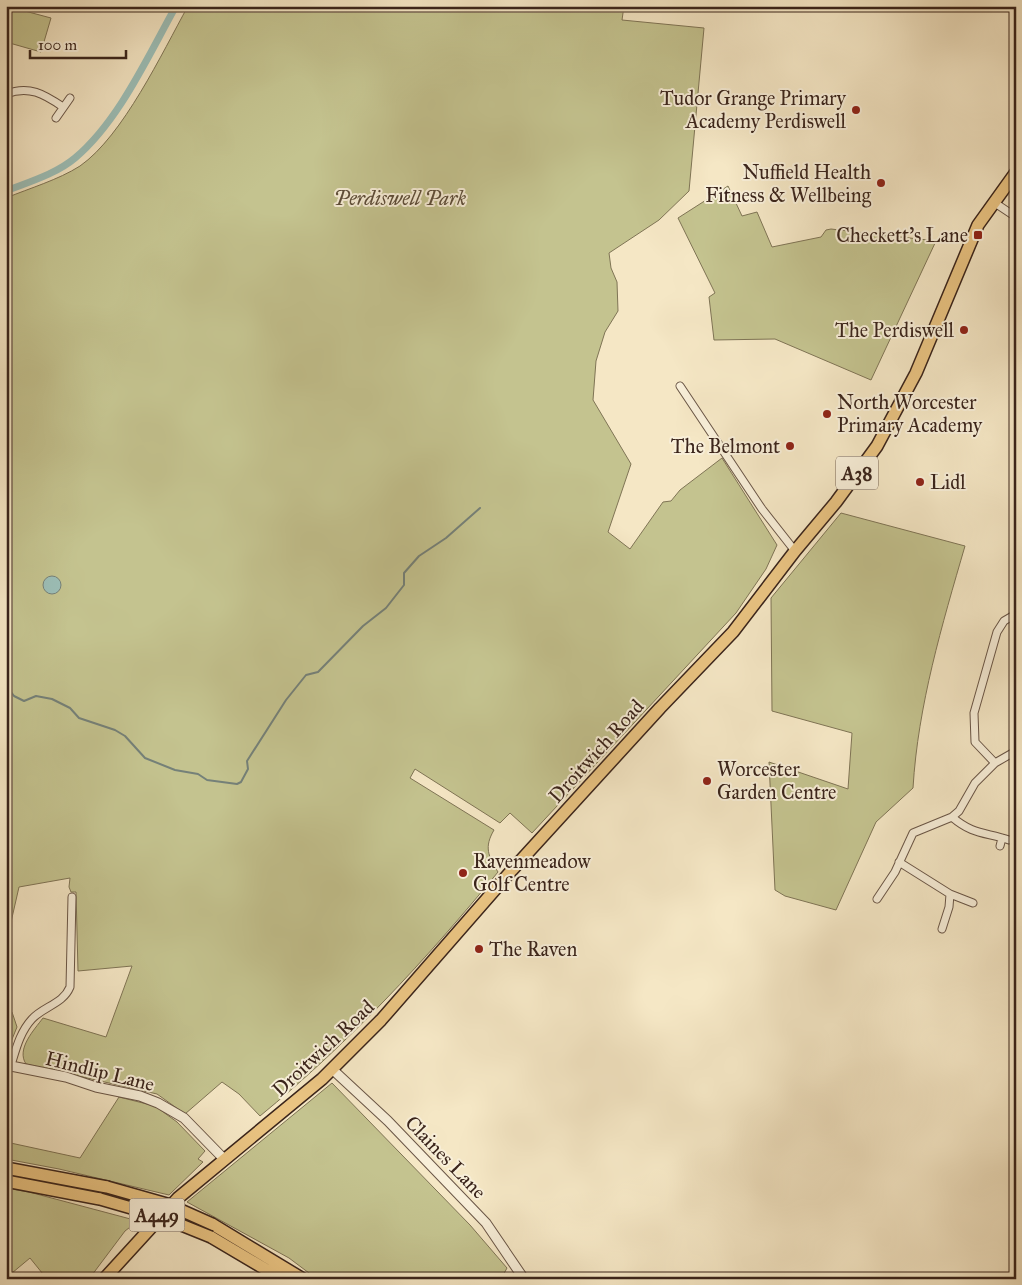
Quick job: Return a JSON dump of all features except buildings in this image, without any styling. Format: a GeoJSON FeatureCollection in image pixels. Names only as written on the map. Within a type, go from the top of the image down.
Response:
{"type":"FeatureCollection","features":[{"type":"Feature","properties":{"kind":"main road"},"geometry":{"type":"LineString","coordinates":[[1012,6],[1016,7]]}},
{"type":"Feature","properties":{"kind":"main road","name":"Droitwich Road"},"geometry":{"type":"LineString","coordinates":[[104,1279],[178,1198],[332,1069],[381,1020],[530,850],[660,708],[733,632],[795,551],[836,502],[877,446],[916,373],[978,224],[1016,172]]}},
{"type":"Feature","properties":{"kind":"main road","name":"A449"},"geometry":{"type":"LineString","coordinates":[[6,1168],[107,1188],[167,1204],[212,1224],[304,1279]]}},
{"type":"Feature","properties":{"kind":"main road","name":"A449"},"geometry":{"type":"LineString","coordinates":[[6,1181],[100,1199],[159,1216],[211,1237],[282,1279]]}},
{"type":"Feature","properties":{"kind":"street"},"geometry":{"type":"LineString","coordinates":[[6,94],[23,89],[34,90],[63,107]]}},
{"type":"Feature","properties":{"kind":"street"},"geometry":{"type":"LineString","coordinates":[[56,118],[70,98]]}},
{"type":"Feature","properties":{"kind":"street"},"geometry":{"type":"LineString","coordinates":[[995,203],[1016,217]]}},
{"type":"Feature","properties":{"kind":"street"},"geometry":{"type":"LineString","coordinates":[[680,386],[762,509],[795,551]]}},
{"type":"Feature","properties":{"kind":"street"},"geometry":{"type":"LineString","coordinates":[[995,763],[975,742],[974,712],[997,632],[1004,621],[1016,614]]}},
{"type":"Feature","properties":{"kind":"street"},"geometry":{"type":"LineString","coordinates":[[877,899],[914,833],[952,817],[959,811],[976,783],[995,763],[1016,751]]}},
{"type":"Feature","properties":{"kind":"street"},"geometry":{"type":"LineString","coordinates":[[952,817],[965,828],[976,833],[1006,839],[1000,846]]}},
{"type":"Feature","properties":{"kind":"street"},"geometry":{"type":"LineString","coordinates":[[899,862],[950,894],[973,903]]}},
{"type":"Feature","properties":{"kind":"street"},"geometry":{"type":"LineString","coordinates":[[942,929],[949,907],[950,894]]}},
{"type":"Feature","properties":{"kind":"street"},"geometry":{"type":"LineString","coordinates":[[8,1065],[24,1028],[34,1017],[66,996],[70,987],[72,897]]}},
{"type":"Feature","properties":{"kind":"street","name":"Hindlip Lane"},"geometry":{"type":"LineString","coordinates":[[8,1065],[66,1077],[96,1087],[140,1096],[158,1103],[184,1118],[224,1159]]}},
{"type":"Feature","properties":{"kind":"street","name":"Claines Lane"},"geometry":{"type":"LineString","coordinates":[[332,1069],[388,1121],[486,1223],[524,1279]]}},
{"type":"Feature","properties":{"kind":"green space"},"geometry":{"type":"Polygon","coordinates":[[[6,6],[51,18],[41,52],[6,42],[6,6]]]}},
{"type":"Feature","properties":{"kind":"green space","name":"Perdiswell Park"},"geometry":{"type":"Polygon","coordinates":[[[188,6],[624,6],[622,20],[704,28],[689,191],[659,220],[609,253],[611,268],[617,282],[618,311],[605,332],[596,361],[593,400],[631,464],[608,532],[630,549],[663,502],[671,501],[680,490],[722,458],[777,545],[766,569],[736,613],[532,833],[510,813],[500,823],[415,769],[410,778],[494,830],[489,841],[488,851],[498,872],[443,937],[385,1000],[324,1060],[260,1116],[239,1094],[222,1082],[185,1114],[157,1094],[26,1064],[23,1052],[27,1040],[43,1018],[106,1037],[132,966],[78,971],[76,892],[71,892],[69,887],[70,878],[19,887],[6,944],[6,198],[71,171],[96,152],[126,115],[154,69],[188,6]]]}},
{"type":"Feature","properties":{"kind":"green space"},"geometry":{"type":"Polygon","coordinates":[[[728,186],[742,216],[757,212],[772,247],[821,237],[826,230],[831,229],[936,241],[871,380],[775,339],[714,340],[709,297],[715,293],[678,218],[728,186]]]}},
{"type":"Feature","properties":{"kind":"green space"},"geometry":{"type":"Polygon","coordinates":[[[841,513],[965,546],[932,666],[920,726],[913,788],[876,822],[836,910],[785,896],[775,890],[769,762],[848,789],[852,733],[772,711],[771,598],[841,513]]]}},
{"type":"Feature","properties":{"kind":"green space"},"geometry":{"type":"Polygon","coordinates":[[[6,1010],[12,1012],[17,1027],[6,1054],[6,1010]]]}},
{"type":"Feature","properties":{"kind":"green space"},"geometry":{"type":"Polygon","coordinates":[[[332,1083],[470,1225],[507,1268],[501,1279],[317,1279],[289,1258],[187,1202],[332,1083]]]}},
{"type":"Feature","properties":{"kind":"green space"},"geometry":{"type":"Polygon","coordinates":[[[119,1097],[155,1106],[177,1122],[205,1151],[198,1159],[203,1162],[169,1195],[59,1169],[6,1159],[6,1142],[80,1158],[119,1097]]]}},
{"type":"Feature","properties":{"kind":"green space"},"geometry":{"type":"Polygon","coordinates":[[[6,1188],[29,1192],[138,1221],[125,1231],[89,1279],[47,1279],[30,1258],[6,1278],[6,1188]]]}},
{"type":"Feature","properties":{"kind":"water"},"geometry":{"type":"Polygon","coordinates":[[[48,576],[56,576],[61,581],[59,592],[48,594],[43,589],[43,581],[48,576]]]}},
{"type":"Feature","properties":{"kind":"waterway"},"geometry":{"type":"LineString","coordinates":[[6,191],[42,177],[68,164],[91,143],[132,87],[176,6]]}},
{"type":"Feature","properties":{"kind":"waterway"},"geometry":{"type":"LineString","coordinates":[[6,685],[14,696],[24,701],[36,696],[52,699],[70,708],[79,718],[115,730],[125,736],[145,758],[175,770],[198,774],[207,780],[237,784],[241,782],[248,769],[247,761],[286,700],[306,675],[318,672],[363,626],[386,608],[404,585],[404,573],[419,556],[446,538],[480,508]]}},
{"type":"Feature","properties":{"kind":"place","name":"Tudor Grange Primary Academy Perdiswell"},"geometry":{"type":"Point","coordinates":[856,110]}},
{"type":"Feature","properties":{"kind":"place","name":"Nuffield Health Fitness & Wellbeing"},"geometry":{"type":"Point","coordinates":[881,183]}},
{"type":"Feature","properties":{"kind":"place","name":"Checkett's Lane"},"geometry":{"type":"Point","coordinates":[978,235]}},
{"type":"Feature","properties":{"kind":"place","name":"The Perdiswell"},"geometry":{"type":"Point","coordinates":[964,330]}},
{"type":"Feature","properties":{"kind":"place","name":"North Worcester Primary Academy"},"geometry":{"type":"Point","coordinates":[827,414]}},
{"type":"Feature","properties":{"kind":"place","name":"The Belmont"},"geometry":{"type":"Point","coordinates":[790,446]}},
{"type":"Feature","properties":{"kind":"place","name":"Lidl"},"geometry":{"type":"Point","coordinates":[920,482]}},
{"type":"Feature","properties":{"kind":"place","name":"Worcester Garden Centre"},"geometry":{"type":"Point","coordinates":[707,781]}},
{"type":"Feature","properties":{"kind":"place","name":"Ravenmeadow Golf Centre"},"geometry":{"type":"Point","coordinates":[463,873]}},
{"type":"Feature","properties":{"kind":"place","name":"The Raven"},"geometry":{"type":"Point","coordinates":[479,949]}}]}
